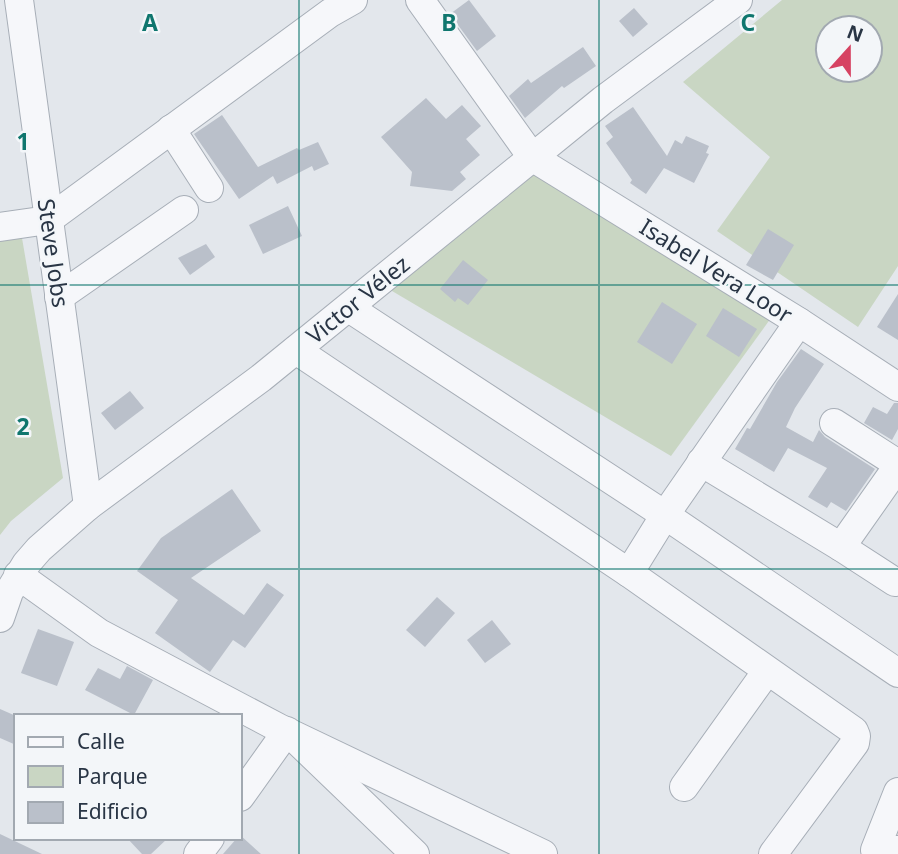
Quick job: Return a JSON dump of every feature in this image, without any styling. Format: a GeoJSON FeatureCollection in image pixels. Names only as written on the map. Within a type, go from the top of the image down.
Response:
{"type":"FeatureCollection","features":[{"type":"Feature","properties":{"kind":"street","name":"Steve Jobs"},"geometry":{"type":"LineString","coordinates":[[19,0],[88,506]]}},
{"type":"Feature","properties":{"kind":"street"},"geometry":{"type":"LineString","coordinates":[[0,228],[48,220],[330,13],[354,0]]}},
{"type":"Feature","properties":{"kind":"street"},"geometry":{"type":"LineString","coordinates":[[420,0],[532,157]]}},
{"type":"Feature","properties":{"kind":"street","name":"Victor Vélez"},"geometry":{"type":"LineString","coordinates":[[0,618],[18,575],[39,549],[88,506],[261,378],[532,157],[633,77],[738,0]]}},
{"type":"Feature","properties":{"kind":"street"},"geometry":{"type":"LineString","coordinates":[[171,129],[209,188]]}},
{"type":"Feature","properties":{"kind":"street","name":"Isabel Vera Loor"},"geometry":{"type":"LineString","coordinates":[[532,157],[799,322],[898,387]]}},
{"type":"Feature","properties":{"kind":"street"},"geometry":{"type":"LineString","coordinates":[[59,298],[184,210]]}},
{"type":"Feature","properties":{"kind":"street"},"geometry":{"type":"LineString","coordinates":[[349,308],[665,515],[898,673]]}},
{"type":"Feature","properties":{"kind":"street"},"geometry":{"type":"LineString","coordinates":[[629,573],[665,515],[799,322]]}},
{"type":"Feature","properties":{"kind":"street"},"geometry":{"type":"LineString","coordinates":[[296,350],[629,573],[854,731],[855,743],[773,854]]}},
{"type":"Feature","properties":{"kind":"street"},"geometry":{"type":"LineString","coordinates":[[834,423],[898,465],[841,547]]}},
{"type":"Feature","properties":{"kind":"street"},"geometry":{"type":"LineString","coordinates":[[701,462],[894,582]]}},
{"type":"Feature","properties":{"kind":"street"},"geometry":{"type":"LineString","coordinates":[[18,575],[99,633],[287,731],[543,854]]}},
{"type":"Feature","properties":{"kind":"street"},"geometry":{"type":"LineString","coordinates":[[684,787],[767,671]]}},
{"type":"Feature","properties":{"kind":"street"},"geometry":{"type":"LineString","coordinates":[[242,794],[287,731]]}},
{"type":"Feature","properties":{"kind":"street"},"geometry":{"type":"LineString","coordinates":[[287,731],[415,854]]}},
{"type":"Feature","properties":{"kind":"street"},"geometry":{"type":"LineString","coordinates":[[887,850],[898,792]]}},
{"type":"Feature","properties":{"kind":"green space"},"geometry":{"type":"Polygon","coordinates":[[[782,0],[898,0],[898,266],[858,327],[717,231],[770,157],[683,82],[782,0]]]}},
{"type":"Feature","properties":{"kind":"green space"},"geometry":{"type":"Polygon","coordinates":[[[535,173],[771,318],[671,456],[387,288],[535,173]]]}},
{"type":"Feature","properties":{"kind":"green space"},"geometry":{"type":"Polygon","coordinates":[[[22,238],[63,478],[11,521],[0,535],[0,241],[22,238]]]}},
{"type":"Feature","properties":{"kind":"building"},"geometry":{"type":"Polygon","coordinates":[[[469,0],[496,36],[477,51],[450,14],[469,0]]]}},
{"type":"Feature","properties":{"kind":"building"},"geometry":{"type":"Polygon","coordinates":[[[634,8],[648,24],[633,37],[619,21],[634,8]]]}},
{"type":"Feature","properties":{"kind":"building"},"geometry":{"type":"Polygon","coordinates":[[[583,47],[596,66],[564,88],[562,86],[525,118],[509,96],[528,79],[531,83],[583,47]]]}},
{"type":"Feature","properties":{"kind":"building"},"geometry":{"type":"Polygon","coordinates":[[[426,98],[446,119],[462,105],[481,126],[466,139],[480,155],[460,172],[466,179],[452,191],[410,186],[412,172],[381,137],[426,98]]]}},
{"type":"Feature","properties":{"kind":"building"},"geometry":{"type":"Polygon","coordinates":[[[633,107],[667,156],[675,140],[682,144],[686,136],[709,146],[706,153],[709,154],[694,183],[664,168],[646,194],[630,183],[632,180],[606,143],[613,137],[605,126],[633,107]]]}},
{"type":"Feature","properties":{"kind":"building"},"geometry":{"type":"Polygon","coordinates":[[[222,115],[258,167],[297,148],[299,150],[318,142],[329,164],[314,171],[312,166],[277,184],[273,176],[239,199],[194,134],[222,115]]]}},
{"type":"Feature","properties":{"kind":"building"},"geometry":{"type":"Polygon","coordinates":[[[288,206],[302,236],[263,254],[249,225],[288,206]]]}},
{"type":"Feature","properties":{"kind":"building"},"geometry":{"type":"Polygon","coordinates":[[[768,229],[794,245],[773,280],[746,265],[768,229]]]}},
{"type":"Feature","properties":{"kind":"building"},"geometry":{"type":"Polygon","coordinates":[[[206,244],[215,257],[190,275],[178,258],[206,244]]]}},
{"type":"Feature","properties":{"kind":"building"},"geometry":{"type":"Polygon","coordinates":[[[463,260],[488,280],[468,305],[458,298],[455,302],[440,289],[463,260]]]}},
{"type":"Feature","properties":{"kind":"building"},"geometry":{"type":"Polygon","coordinates":[[[898,294],[898,340],[877,327],[898,294]]]}},
{"type":"Feature","properties":{"kind":"building"},"geometry":{"type":"Polygon","coordinates":[[[662,302],[697,324],[672,364],[637,342],[662,302]]]}},
{"type":"Feature","properties":{"kind":"building"},"geometry":{"type":"Polygon","coordinates":[[[723,308],[757,329],[739,357],[706,336],[723,308]]]}},
{"type":"Feature","properties":{"kind":"building"},"geometry":{"type":"Polygon","coordinates":[[[801,349],[824,364],[795,408],[786,427],[813,442],[819,430],[825,437],[875,469],[846,511],[831,502],[827,508],[808,497],[827,468],[788,448],[774,472],[735,449],[801,349]]]}},
{"type":"Feature","properties":{"kind":"building"},"geometry":{"type":"Polygon","coordinates":[[[130,391],[144,408],[115,430],[101,413],[130,391]]]}},
{"type":"Feature","properties":{"kind":"building"},"geometry":{"type":"Polygon","coordinates":[[[894,403],[898,403],[898,429],[892,440],[864,423],[873,407],[887,414],[894,403]]]}},
{"type":"Feature","properties":{"kind":"building"},"geometry":{"type":"Polygon","coordinates":[[[232,489],[261,531],[191,578],[244,615],[267,583],[284,595],[245,648],[233,640],[210,672],[155,633],[178,600],[137,571],[161,538],[232,489]]]}},
{"type":"Feature","properties":{"kind":"building"},"geometry":{"type":"Polygon","coordinates":[[[437,597],[455,613],[425,647],[406,630],[437,597]]]}},
{"type":"Feature","properties":{"kind":"building"},"geometry":{"type":"Polygon","coordinates":[[[492,620],[511,644],[485,663],[467,640],[492,620]]]}},
{"type":"Feature","properties":{"kind":"building"},"geometry":{"type":"Polygon","coordinates":[[[38,629],[74,642],[57,686],[21,673],[38,629]]]}},
{"type":"Feature","properties":{"kind":"building"},"geometry":{"type":"Polygon","coordinates":[[[127,666],[153,680],[135,714],[85,690],[98,668],[120,679],[127,666]]]}},
{"type":"Feature","properties":{"kind":"building"},"geometry":{"type":"Polygon","coordinates":[[[0,709],[14,715],[14,744],[0,738],[0,709]]]}},
{"type":"Feature","properties":{"kind":"building"},"geometry":{"type":"Polygon","coordinates":[[[0,834],[42,854],[0,854],[0,834]]]}},
{"type":"Feature","properties":{"kind":"building"},"geometry":{"type":"Polygon","coordinates":[[[242,837],[261,854],[223,854],[235,840],[242,840],[242,837]]]}},
{"type":"Feature","properties":{"kind":"building"},"geometry":{"type":"Polygon","coordinates":[[[129,840],[166,840],[151,854],[142,854],[129,840]]]}}]}
